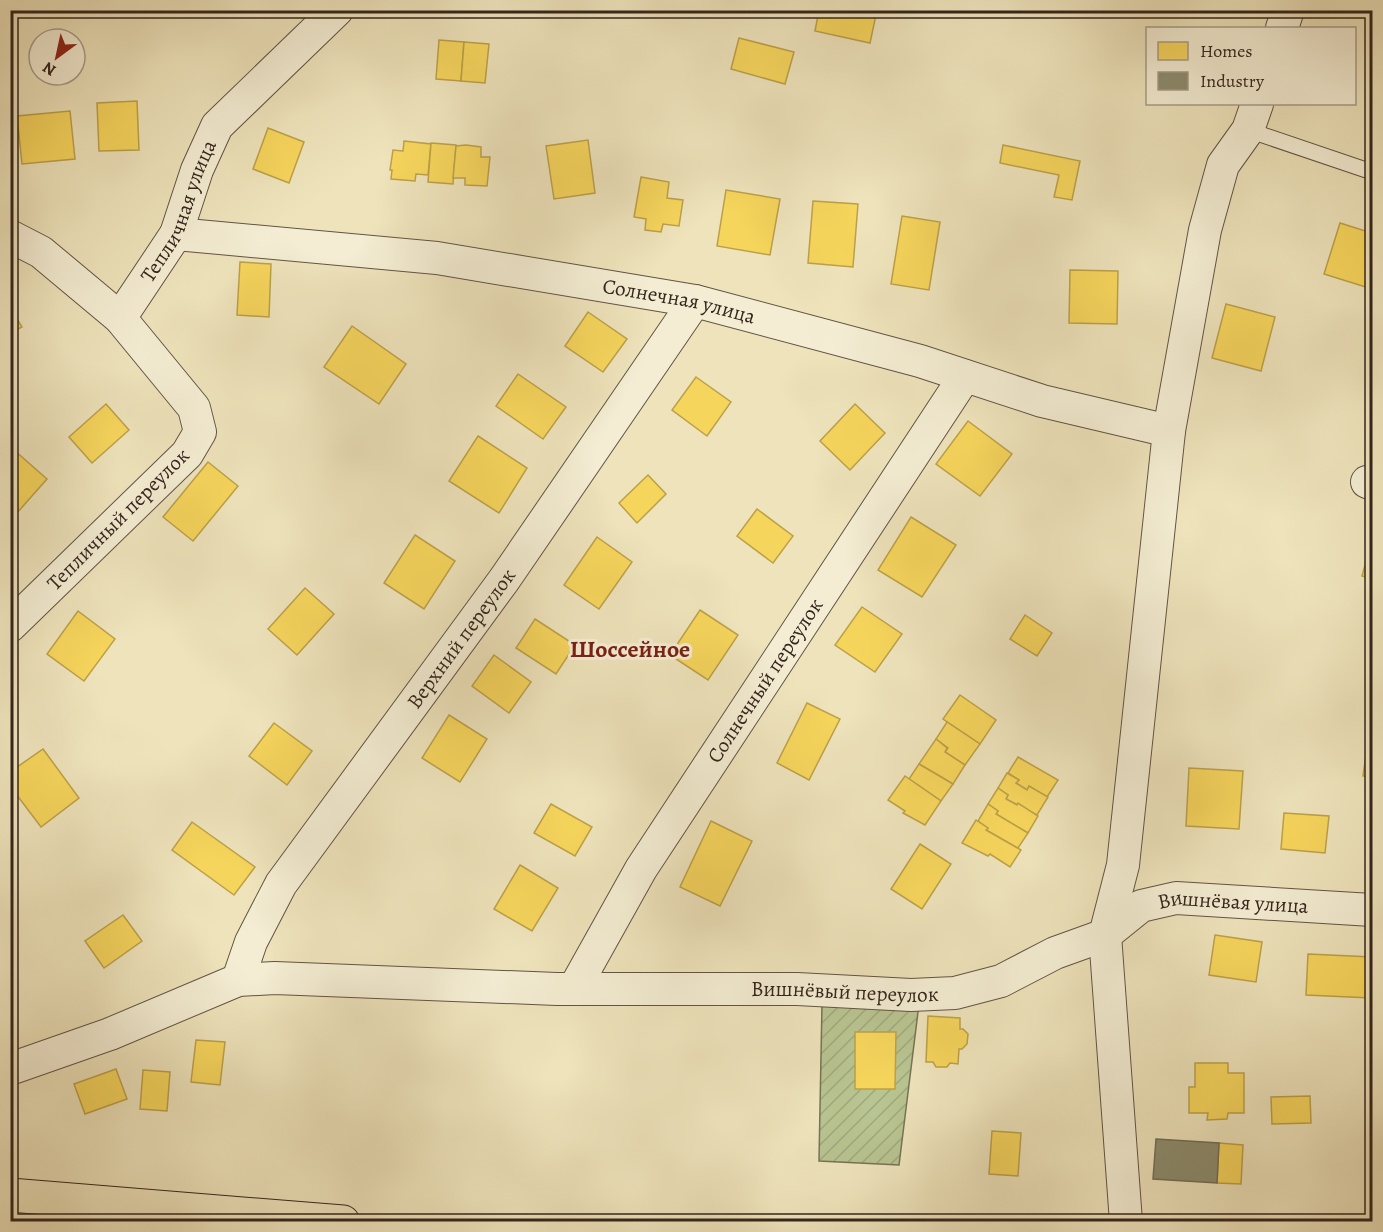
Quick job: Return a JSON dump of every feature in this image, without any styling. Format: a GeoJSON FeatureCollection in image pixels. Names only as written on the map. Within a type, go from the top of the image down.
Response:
{"type":"FeatureCollection","features":[{"type":"Feature","properties":{"kind":"main road"},"geometry":{"type":"LineString","coordinates":[[10,1195],[344,1221]]}},
{"type":"Feature","properties":{"kind":"street","name":"Тепличная улица"},"geometry":{"type":"LineString","coordinates":[[120,318],[176,234],[197,170],[217,126],[337,10]]}},
{"type":"Feature","properties":{"kind":"street"},"geometry":{"type":"LineString","coordinates":[[1282,27],[1288,10]]}},
{"type":"Feature","properties":{"kind":"street"},"geometry":{"type":"LineString","coordinates":[[1126,1221],[1105,935],[1123,865],[1169,431],[1205,230],[1223,165],[1253,117]]}},
{"type":"Feature","properties":{"kind":"street","name":"Солнечная улица"},"geometry":{"type":"LineString","coordinates":[[176,234],[437,258],[695,301],[920,361],[1042,401],[1169,431]]}},
{"type":"Feature","properties":{"kind":"street"},"geometry":{"type":"LineString","coordinates":[[10,236],[41,252],[120,318]]}},
{"type":"Feature","properties":{"kind":"street","name":"Верхний переулок"},"geometry":{"type":"LineString","coordinates":[[238,980],[251,942],[281,884],[504,579],[695,301]]}},
{"type":"Feature","properties":{"kind":"street","name":"Тепличный переулок"},"geometry":{"type":"LineString","coordinates":[[10,626],[187,454],[200,432],[194,408],[120,318]]}},
{"type":"Feature","properties":{"kind":"street","name":"Солнечный переулок"},"geometry":{"type":"LineString","coordinates":[[574,989],[641,869],[965,376]]}},
{"type":"Feature","properties":{"kind":"street","name":"Вишнёвая улица"},"geometry":{"type":"LineString","coordinates":[[1105,935],[1141,906],[1176,898],[1372,910]]}},
{"type":"Feature","properties":{"kind":"street","name":"Вишнёвый переулок"},"geometry":{"type":"LineString","coordinates":[[10,1069],[110,1034],[238,980],[275,978],[574,989],[797,989],[911,995],[955,993],[1001,981],[1055,953],[1105,935]]}},
{"type":"Feature","properties":{"kind":"lane"},"geometry":{"type":"LineString","coordinates":[[1253,117],[1372,172]]}},
{"type":"Feature","properties":{"kind":"green space"},"geometry":{"type":"Polygon","coordinates":[[[822,1004],[919,1004],[899,1165],[819,1161],[822,1004]]]}},
{"type":"Feature","properties":{"kind":"building: Homes"},"geometry":{"type":"Polygon","coordinates":[[[819,10],[877,10],[870,43],[815,31],[819,10]]]}},
{"type":"Feature","properties":{"kind":"building: Homes"},"geometry":{"type":"Polygon","coordinates":[[[739,38],[794,52],[785,84],[731,69],[739,38]]]}},
{"type":"Feature","properties":{"kind":"building: Homes"},"geometry":{"type":"Polygon","coordinates":[[[439,40],[464,42],[461,81],[436,79],[439,40]]]}},
{"type":"Feature","properties":{"kind":"building: Homes"},"geometry":{"type":"Polygon","coordinates":[[[464,42],[489,44],[485,83],[461,81],[464,42]]]}},
{"type":"Feature","properties":{"kind":"building: Homes"},"geometry":{"type":"Polygon","coordinates":[[[137,101],[139,150],[99,151],[97,103],[137,101]]]}},
{"type":"Feature","properties":{"kind":"building: Homes"},"geometry":{"type":"Polygon","coordinates":[[[70,111],[75,159],[22,164],[17,116],[70,111]]]}},
{"type":"Feature","properties":{"kind":"building: Homes"},"geometry":{"type":"Polygon","coordinates":[[[268,128],[304,142],[289,183],[253,169],[268,128]]]}},
{"type":"Feature","properties":{"kind":"building: Homes"},"geometry":{"type":"Polygon","coordinates":[[[588,140],[595,193],[554,199],[546,146],[588,140]]]}},
{"type":"Feature","properties":{"kind":"building: Homes"},"geometry":{"type":"Polygon","coordinates":[[[404,141],[431,144],[428,175],[416,174],[415,181],[391,179],[393,150],[403,151],[404,141]]]}},
{"type":"Feature","properties":{"kind":"building: Homes"},"geometry":{"type":"Polygon","coordinates":[[[431,143],[456,145],[453,184],[428,182],[431,143]]]}},
{"type":"Feature","properties":{"kind":"building: Homes"},"geometry":{"type":"Polygon","coordinates":[[[1003,145],[1080,161],[1072,200],[1054,197],[1059,175],[1000,163],[1003,145]]]}},
{"type":"Feature","properties":{"kind":"building: Homes"},"geometry":{"type":"Polygon","coordinates":[[[456,146],[481,147],[481,157],[490,157],[487,186],[465,185],[465,178],[453,178],[456,146]]]}},
{"type":"Feature","properties":{"kind":"building: Homes"},"geometry":{"type":"Polygon","coordinates":[[[641,177],[669,182],[667,198],[683,200],[679,226],[663,224],[661,232],[645,230],[646,219],[634,217],[641,177]]]}},
{"type":"Feature","properties":{"kind":"building: Homes"},"geometry":{"type":"Polygon","coordinates":[[[726,190],[780,199],[770,255],[717,246],[726,190]]]}},
{"type":"Feature","properties":{"kind":"building: Homes"},"geometry":{"type":"Polygon","coordinates":[[[813,201],[858,204],[853,267],[808,263],[813,201]]]}},
{"type":"Feature","properties":{"kind":"building: Homes"},"geometry":{"type":"Polygon","coordinates":[[[902,216],[940,222],[929,290],[891,284],[902,216]]]}},
{"type":"Feature","properties":{"kind":"building: Homes"},"geometry":{"type":"Polygon","coordinates":[[[1340,223],[1372,233],[1372,289],[1324,274],[1340,223]]]}},
{"type":"Feature","properties":{"kind":"building: Homes"},"geometry":{"type":"Polygon","coordinates":[[[240,262],[271,264],[269,317],[237,315],[240,262]]]}},
{"type":"Feature","properties":{"kind":"building: Homes"},"geometry":{"type":"Polygon","coordinates":[[[1070,270],[1118,271],[1117,324],[1069,323],[1070,270]]]}},
{"type":"Feature","properties":{"kind":"building: Homes"},"geometry":{"type":"Polygon","coordinates":[[[1226,304],[1275,317],[1261,371],[1212,358],[1226,304]]]}},
{"type":"Feature","properties":{"kind":"building: Homes"},"geometry":{"type":"Polygon","coordinates":[[[10,308],[22,327],[10,333],[10,308]]]}},
{"type":"Feature","properties":{"kind":"building: Homes"},"geometry":{"type":"Polygon","coordinates":[[[588,312],[627,339],[603,372],[565,346],[588,312]]]}},
{"type":"Feature","properties":{"kind":"building: Homes"},"geometry":{"type":"Polygon","coordinates":[[[352,326],[406,364],[379,404],[324,367],[352,326]]]}},
{"type":"Feature","properties":{"kind":"building: Homes"},"geometry":{"type":"Polygon","coordinates":[[[518,374],[566,407],[543,439],[496,406],[518,374]]]}},
{"type":"Feature","properties":{"kind":"building: Homes"},"geometry":{"type":"Polygon","coordinates":[[[696,377],[731,402],[707,436],[672,410],[696,377]]]}},
{"type":"Feature","properties":{"kind":"building: Homes"},"geometry":{"type":"Polygon","coordinates":[[[106,404],[129,430],[92,463],[69,437],[106,404]]]}},
{"type":"Feature","properties":{"kind":"building: Homes"},"geometry":{"type":"Polygon","coordinates":[[[855,404],[885,433],[850,470],[820,441],[855,404]]]}},
{"type":"Feature","properties":{"kind":"building: Homes"},"geometry":{"type":"Polygon","coordinates":[[[968,421],[1012,454],[980,496],[936,464],[968,421]]]}},
{"type":"Feature","properties":{"kind":"building: Homes"},"geometry":{"type":"Polygon","coordinates":[[[478,436],[527,468],[499,513],[449,481],[478,436]]]}},
{"type":"Feature","properties":{"kind":"building: Homes"},"geometry":{"type":"Polygon","coordinates":[[[14,450],[47,479],[16,514],[10,509],[10,454],[14,450]]]}},
{"type":"Feature","properties":{"kind":"building: Homes"},"geometry":{"type":"Polygon","coordinates":[[[208,462],[238,486],[193,541],[163,517],[208,462]]]}},
{"type":"Feature","properties":{"kind":"building: Homes"},"geometry":{"type":"Polygon","coordinates":[[[648,475],[666,494],[637,523],[619,503],[648,475]]]}},
{"type":"Feature","properties":{"kind":"building: Homes"},"geometry":{"type":"Polygon","coordinates":[[[757,509],[793,536],[773,563],[737,536],[757,509]]]}},
{"type":"Feature","properties":{"kind":"building: Homes"},"geometry":{"type":"Polygon","coordinates":[[[911,517],[956,545],[922,597],[878,570],[911,517]]]}},
{"type":"Feature","properties":{"kind":"building: Homes"},"geometry":{"type":"Polygon","coordinates":[[[415,535],[455,561],[424,609],[384,583],[415,535]]]}},
{"type":"Feature","properties":{"kind":"building: Homes"},"geometry":{"type":"Polygon","coordinates":[[[597,537],[632,562],[599,609],[564,585],[597,537]]]}},
{"type":"Feature","properties":{"kind":"building: Homes"},"geometry":{"type":"Polygon","coordinates":[[[1372,540],[1372,579],[1362,576],[1372,540]]]}},
{"type":"Feature","properties":{"kind":"building: Homes"},"geometry":{"type":"Polygon","coordinates":[[[305,588],[334,614],[297,655],[268,629],[305,588]]]}},
{"type":"Feature","properties":{"kind":"building: Homes"},"geometry":{"type":"Polygon","coordinates":[[[862,607],[902,634],[875,672],[835,645],[862,607]]]}},
{"type":"Feature","properties":{"kind":"building: Homes"},"geometry":{"type":"Polygon","coordinates":[[[700,610],[738,635],[708,680],[670,655],[700,610]]]}},
{"type":"Feature","properties":{"kind":"building: Homes"},"geometry":{"type":"Polygon","coordinates":[[[78,611],[115,639],[84,681],[47,654],[78,611]]]}},
{"type":"Feature","properties":{"kind":"building: Homes"},"geometry":{"type":"Polygon","coordinates":[[[1025,615],[1052,633],[1037,656],[1010,639],[1025,615]]]}},
{"type":"Feature","properties":{"kind":"building: Homes"},"geometry":{"type":"Polygon","coordinates":[[[535,619],[575,645],[556,674],[516,648],[535,619]]]}},
{"type":"Feature","properties":{"kind":"building: Homes"},"geometry":{"type":"Polygon","coordinates":[[[494,655],[531,682],[509,713],[472,686],[494,655]]]}},
{"type":"Feature","properties":{"kind":"building: Homes"},"geometry":{"type":"Polygon","coordinates":[[[960,695],[996,720],[980,744],[943,719],[960,695]]]}},
{"type":"Feature","properties":{"kind":"building: Homes"},"geometry":{"type":"Polygon","coordinates":[[[807,703],[840,719],[809,780],[777,763],[807,703]]]}},
{"type":"Feature","properties":{"kind":"building: Homes"},"geometry":{"type":"Polygon","coordinates":[[[449,715],[487,739],[460,782],[422,758],[449,715]]]}},
{"type":"Feature","properties":{"kind":"building: Homes"},"geometry":{"type":"Polygon","coordinates":[[[947,722],[980,744],[965,765],[945,752],[948,748],[936,739],[947,722]]]}},
{"type":"Feature","properties":{"kind":"building: Homes"},"geometry":{"type":"Polygon","coordinates":[[[274,723],[312,751],[287,785],[249,756],[274,723]]]}},
{"type":"Feature","properties":{"kind":"building: Homes"},"geometry":{"type":"Polygon","coordinates":[[[1369,733],[1372,733],[1372,778],[1363,776],[1369,733]]]}},
{"type":"Feature","properties":{"kind":"building: Homes"},"geometry":{"type":"Polygon","coordinates":[[[936,739],[947,748],[945,752],[965,765],[953,784],[919,764],[936,739]]]}},
{"type":"Feature","properties":{"kind":"building: Homes"},"geometry":{"type":"Polygon","coordinates":[[[43,749],[79,798],[41,827],[10,786],[10,772],[43,749]]]}},
{"type":"Feature","properties":{"kind":"building: Homes"},"geometry":{"type":"Polygon","coordinates":[[[1018,757],[1058,780],[1047,797],[1029,786],[1027,790],[1016,783],[1019,780],[1008,773],[1018,757]]]}},
{"type":"Feature","properties":{"kind":"building: Homes"},"geometry":{"type":"Polygon","coordinates":[[[919,764],[953,784],[941,801],[909,779],[919,764]]]}},
{"type":"Feature","properties":{"kind":"building: Homes"},"geometry":{"type":"Polygon","coordinates":[[[1189,768],[1243,771],[1239,829],[1186,826],[1189,768]]]}},
{"type":"Feature","properties":{"kind":"building: Homes"},"geometry":{"type":"Polygon","coordinates":[[[1007,773],[1019,780],[1016,783],[1027,790],[1029,786],[1048,797],[1037,815],[1006,799],[1008,795],[998,788],[1007,773]]]}},
{"type":"Feature","properties":{"kind":"building: Homes"},"geometry":{"type":"Polygon","coordinates":[[[905,776],[941,801],[925,825],[903,813],[905,811],[888,800],[905,776]]]}},
{"type":"Feature","properties":{"kind":"building: Homes"},"geometry":{"type":"Polygon","coordinates":[[[998,788],[1008,795],[1006,799],[1017,805],[1018,803],[1038,816],[1028,833],[996,814],[998,811],[988,804],[998,788]]]}},
{"type":"Feature","properties":{"kind":"building: Homes"},"geometry":{"type":"Polygon","coordinates":[[[551,804],[592,827],[575,856],[534,833],[551,804]]]}},
{"type":"Feature","properties":{"kind":"building: Homes"},"geometry":{"type":"Polygon","coordinates":[[[988,804],[998,811],[996,814],[1028,833],[1018,848],[986,830],[988,828],[978,821],[988,804]]]}},
{"type":"Feature","properties":{"kind":"building: Homes"},"geometry":{"type":"Polygon","coordinates":[[[1284,813],[1329,816],[1325,853],[1281,849],[1284,813]]]}},
{"type":"Feature","properties":{"kind":"building: Homes"},"geometry":{"type":"Polygon","coordinates":[[[976,820],[988,828],[986,830],[1021,850],[1010,867],[990,854],[988,856],[962,843],[976,820]]]}},
{"type":"Feature","properties":{"kind":"building: Homes"},"geometry":{"type":"Polygon","coordinates":[[[711,821],[752,841],[720,906],[680,887],[711,821]]]}},
{"type":"Feature","properties":{"kind":"building: Homes"},"geometry":{"type":"Polygon","coordinates":[[[192,822],[255,867],[234,895],[172,850],[192,822]]]}},
{"type":"Feature","properties":{"kind":"building: Homes"},"geometry":{"type":"Polygon","coordinates":[[[920,844],[951,864],[922,909],[891,889],[920,844]]]}},
{"type":"Feature","properties":{"kind":"building: Homes"},"geometry":{"type":"Polygon","coordinates":[[[520,865],[558,888],[532,931],[494,909],[520,865]]]}},
{"type":"Feature","properties":{"kind":"building: Homes"},"geometry":{"type":"Polygon","coordinates":[[[123,915],[142,941],[104,968],[85,941],[123,915]]]}},
{"type":"Feature","properties":{"kind":"building: Homes"},"geometry":{"type":"Polygon","coordinates":[[[1215,935],[1262,942],[1256,982],[1209,975],[1215,935]]]}},
{"type":"Feature","properties":{"kind":"building: Homes"},"geometry":{"type":"Polygon","coordinates":[[[1308,954],[1372,957],[1371,998],[1306,995],[1308,954]]]}},
{"type":"Feature","properties":{"kind":"building: Homes"},"geometry":{"type":"Polygon","coordinates":[[[928,1016],[960,1018],[960,1029],[968,1034],[967,1044],[959,1049],[958,1064],[950,1063],[947,1067],[936,1067],[933,1062],[926,1062],[928,1016]]]}},
{"type":"Feature","properties":{"kind":"building: Homes"},"geometry":{"type":"Polygon","coordinates":[[[855,1032],[896,1032],[895,1089],[855,1089],[855,1032]]]}},
{"type":"Feature","properties":{"kind":"building: Homes"},"geometry":{"type":"Polygon","coordinates":[[[196,1040],[225,1042],[220,1085],[191,1082],[196,1040]]]}},
{"type":"Feature","properties":{"kind":"building: Homes"},"geometry":{"type":"Polygon","coordinates":[[[1195,1063],[1228,1063],[1228,1073],[1244,1073],[1244,1113],[1228,1113],[1227,1119],[1207,1120],[1208,1113],[1189,1113],[1189,1087],[1195,1087],[1195,1063]]]}},
{"type":"Feature","properties":{"kind":"building: Homes"},"geometry":{"type":"Polygon","coordinates":[[[116,1069],[127,1099],[85,1114],[74,1084],[116,1069]]]}},
{"type":"Feature","properties":{"kind":"building: Homes"},"geometry":{"type":"Polygon","coordinates":[[[143,1070],[170,1072],[167,1111],[140,1109],[143,1070]]]}},
{"type":"Feature","properties":{"kind":"building: Homes"},"geometry":{"type":"Polygon","coordinates":[[[1310,1096],[1311,1123],[1272,1124],[1271,1097],[1310,1096]]]}},
{"type":"Feature","properties":{"kind":"building: Homes"},"geometry":{"type":"Polygon","coordinates":[[[992,1131],[1021,1133],[1018,1176],[989,1174],[992,1131]]]}},
{"type":"Feature","properties":{"kind":"building: Homes"},"geometry":{"type":"Polygon","coordinates":[[[1219,1143],[1243,1145],[1241,1184],[1217,1183],[1219,1143]]]}},
{"type":"Feature","properties":{"kind":"building: Industry"},"geometry":{"type":"Polygon","coordinates":[[[1156,1139],[1219,1143],[1217,1183],[1153,1179],[1156,1139]]]}},
{"type":"Feature","properties":{"kind":"district","name":"Шоссейное"},"geometry":{"type":"Point","coordinates":[630,649]}}]}
